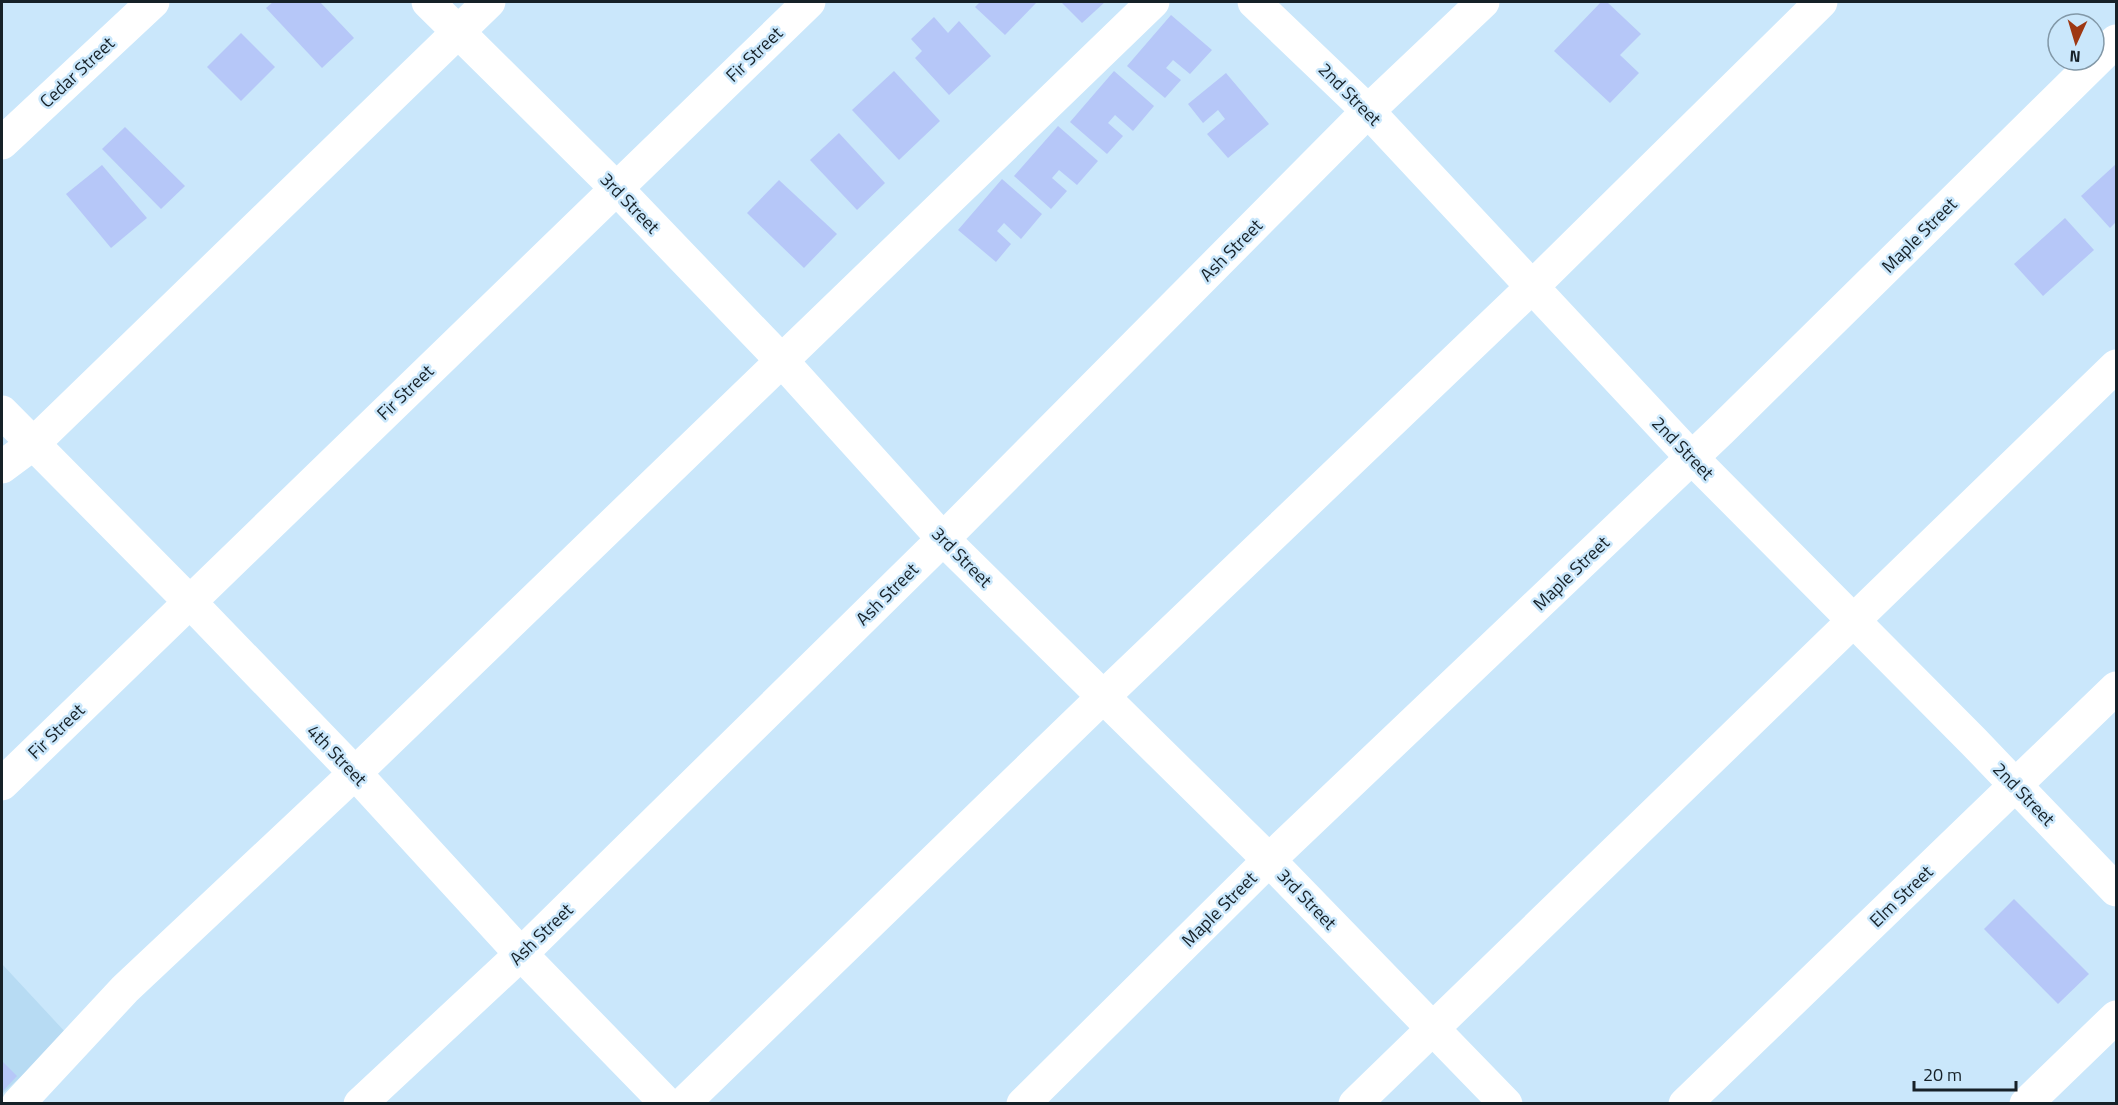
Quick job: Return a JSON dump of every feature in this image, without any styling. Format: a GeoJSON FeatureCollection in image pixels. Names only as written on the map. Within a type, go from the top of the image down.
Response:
{"type":"FeatureCollection","features":[{"type":"Feature","properties":{"kind":"street","name":"Cedar Street"},"geometry":{"type":"LineString","coordinates":[[2,143],[153,2]]}},
{"type":"Feature","properties":{"kind":"street","name":"3rd Street"},"geometry":{"type":"LineString","coordinates":[[428,2],[616,188],[782,361],[943,539],[1269,860],[1506,1104]]}},
{"type":"Feature","properties":{"kind":"street"},"geometry":{"type":"LineString","coordinates":[[2,467],[33,444],[489,2]]}},
{"type":"Feature","properties":{"kind":"street","name":"Fir Street"},"geometry":{"type":"LineString","coordinates":[[2,784],[809,2]]}},
{"type":"Feature","properties":{"kind":"street"},"geometry":{"type":"LineString","coordinates":[[18,1104],[125,989],[355,773],[1153,2]]}},
{"type":"Feature","properties":{"kind":"street","name":"2nd Street"},"geometry":{"type":"LineString","coordinates":[[1254,2],[1368,111],[1692,458],[2116,890]]}},
{"type":"Feature","properties":{"kind":"street","name":"Ash Street"},"geometry":{"type":"LineString","coordinates":[[360,1104],[521,954],[943,539],[1368,111],[1483,2]]}},
{"type":"Feature","properties":{"kind":"street"},"geometry":{"type":"LineString","coordinates":[[683,1104],[1103,697],[1532,287],[1821,2]]}},
{"type":"Feature","properties":{"kind":"street","name":"Maple Street"},"geometry":{"type":"LineString","coordinates":[[1023,1104],[1269,860],[1692,458],[2116,41]]}},
{"type":"Feature","properties":{"kind":"street"},"geometry":{"type":"LineString","coordinates":[[1355,1104],[2116,366]]}},
{"type":"Feature","properties":{"kind":"street","name":"4th Street"},"geometry":{"type":"LineString","coordinates":[[2,412],[355,773],[521,954],[667,1104]]}},
{"type":"Feature","properties":{"kind":"street","name":"Elm Street"},"geometry":{"type":"LineString","coordinates":[[1686,1104],[2116,688]]}},
{"type":"Feature","properties":{"kind":"street"},"geometry":{"type":"LineString","coordinates":[[2026,1104],[2116,1017]]}},
{"type":"Feature","properties":{"kind":"shaded area"},"geometry":{"type":"Polygon","coordinates":[[[2,964],[67,1034],[2,1094],[2,964]]]}},
{"type":"Feature","properties":{"kind":"building"},"geometry":{"type":"Polygon","coordinates":[[[273,2],[320,2],[354,38],[322,68],[266,8],[273,2]]]}},
{"type":"Feature","properties":{"kind":"building"},"geometry":{"type":"Polygon","coordinates":[[[980,2],[1037,2],[1005,35],[975,7],[980,2]]]}},
{"type":"Feature","properties":{"kind":"building"},"geometry":{"type":"Polygon","coordinates":[[[1061,2],[1105,2],[1082,23],[1061,2]]]}},
{"type":"Feature","properties":{"kind":"building"},"geometry":{"type":"Polygon","coordinates":[[[1601,2],[1607,2],[1641,34],[1620,55],[1639,73],[1610,103],[1554,51],[1601,2]]]}},
{"type":"Feature","properties":{"kind":"building"},"geometry":{"type":"Polygon","coordinates":[[[1171,15],[1212,50],[1190,74],[1173,60],[1166,68],[1181,80],[1165,98],[1127,66],[1171,15]]]}},
{"type":"Feature","properties":{"kind":"building"},"geometry":{"type":"Polygon","coordinates":[[[934,17],[948,33],[959,21],[991,56],[949,95],[915,58],[922,51],[911,39],[934,17]]]}},
{"type":"Feature","properties":{"kind":"building"},"geometry":{"type":"Polygon","coordinates":[[[241,33],[275,67],[241,101],[207,67],[241,33]]]}},
{"type":"Feature","properties":{"kind":"building"},"geometry":{"type":"Polygon","coordinates":[[[894,71],[940,121],[899,160],[852,110],[894,71]]]}},
{"type":"Feature","properties":{"kind":"building"},"geometry":{"type":"Polygon","coordinates":[[[1114,71],[1154,106],[1133,131],[1115,115],[1108,123],[1123,136],[1107,154],[1070,122],[1114,71]]]}},
{"type":"Feature","properties":{"kind":"building"},"geometry":{"type":"Polygon","coordinates":[[[1226,73],[1269,124],[1228,158],[1207,134],[1225,119],[1218,110],[1203,123],[1188,104],[1226,73]]]}},
{"type":"Feature","properties":{"kind":"building"},"geometry":{"type":"Polygon","coordinates":[[[1058,126],[1098,161],[1077,185],[1059,170],[1052,178],[1067,191],[1051,209],[1014,176],[1058,126]]]}},
{"type":"Feature","properties":{"kind":"building"},"geometry":{"type":"Polygon","coordinates":[[[125,127],[185,186],[161,209],[102,149],[125,127]]]}},
{"type":"Feature","properties":{"kind":"building"},"geometry":{"type":"Polygon","coordinates":[[[839,133],[885,183],[857,210],[810,160],[839,133]]]}},
{"type":"Feature","properties":{"kind":"building"},"geometry":{"type":"Polygon","coordinates":[[[2116,164],[2116,222],[2110,228],[2081,196],[2116,164]]]}},
{"type":"Feature","properties":{"kind":"building"},"geometry":{"type":"Polygon","coordinates":[[[102,165],[147,218],[111,248],[66,194],[102,165]]]}},
{"type":"Feature","properties":{"kind":"building"},"geometry":{"type":"Polygon","coordinates":[[[1002,179],[1042,214],[1021,239],[1004,223],[997,231],[1011,244],[996,262],[958,230],[1002,179]]]}},
{"type":"Feature","properties":{"kind":"building"},"geometry":{"type":"Polygon","coordinates":[[[779,180],[837,234],[804,268],[747,213],[779,180]]]}},
{"type":"Feature","properties":{"kind":"building"},"geometry":{"type":"Polygon","coordinates":[[[2065,218],[2094,250],[2043,296],[2014,264],[2065,218]]]}},
{"type":"Feature","properties":{"kind":"building"},"geometry":{"type":"Polygon","coordinates":[[[2014,899],[2089,974],[2058,1004],[1984,929],[2014,899]]]}},
{"type":"Feature","properties":{"kind":"building"},"geometry":{"type":"Polygon","coordinates":[[[2,1061],[17,1076],[2,1092],[2,1061]]]}}]}
